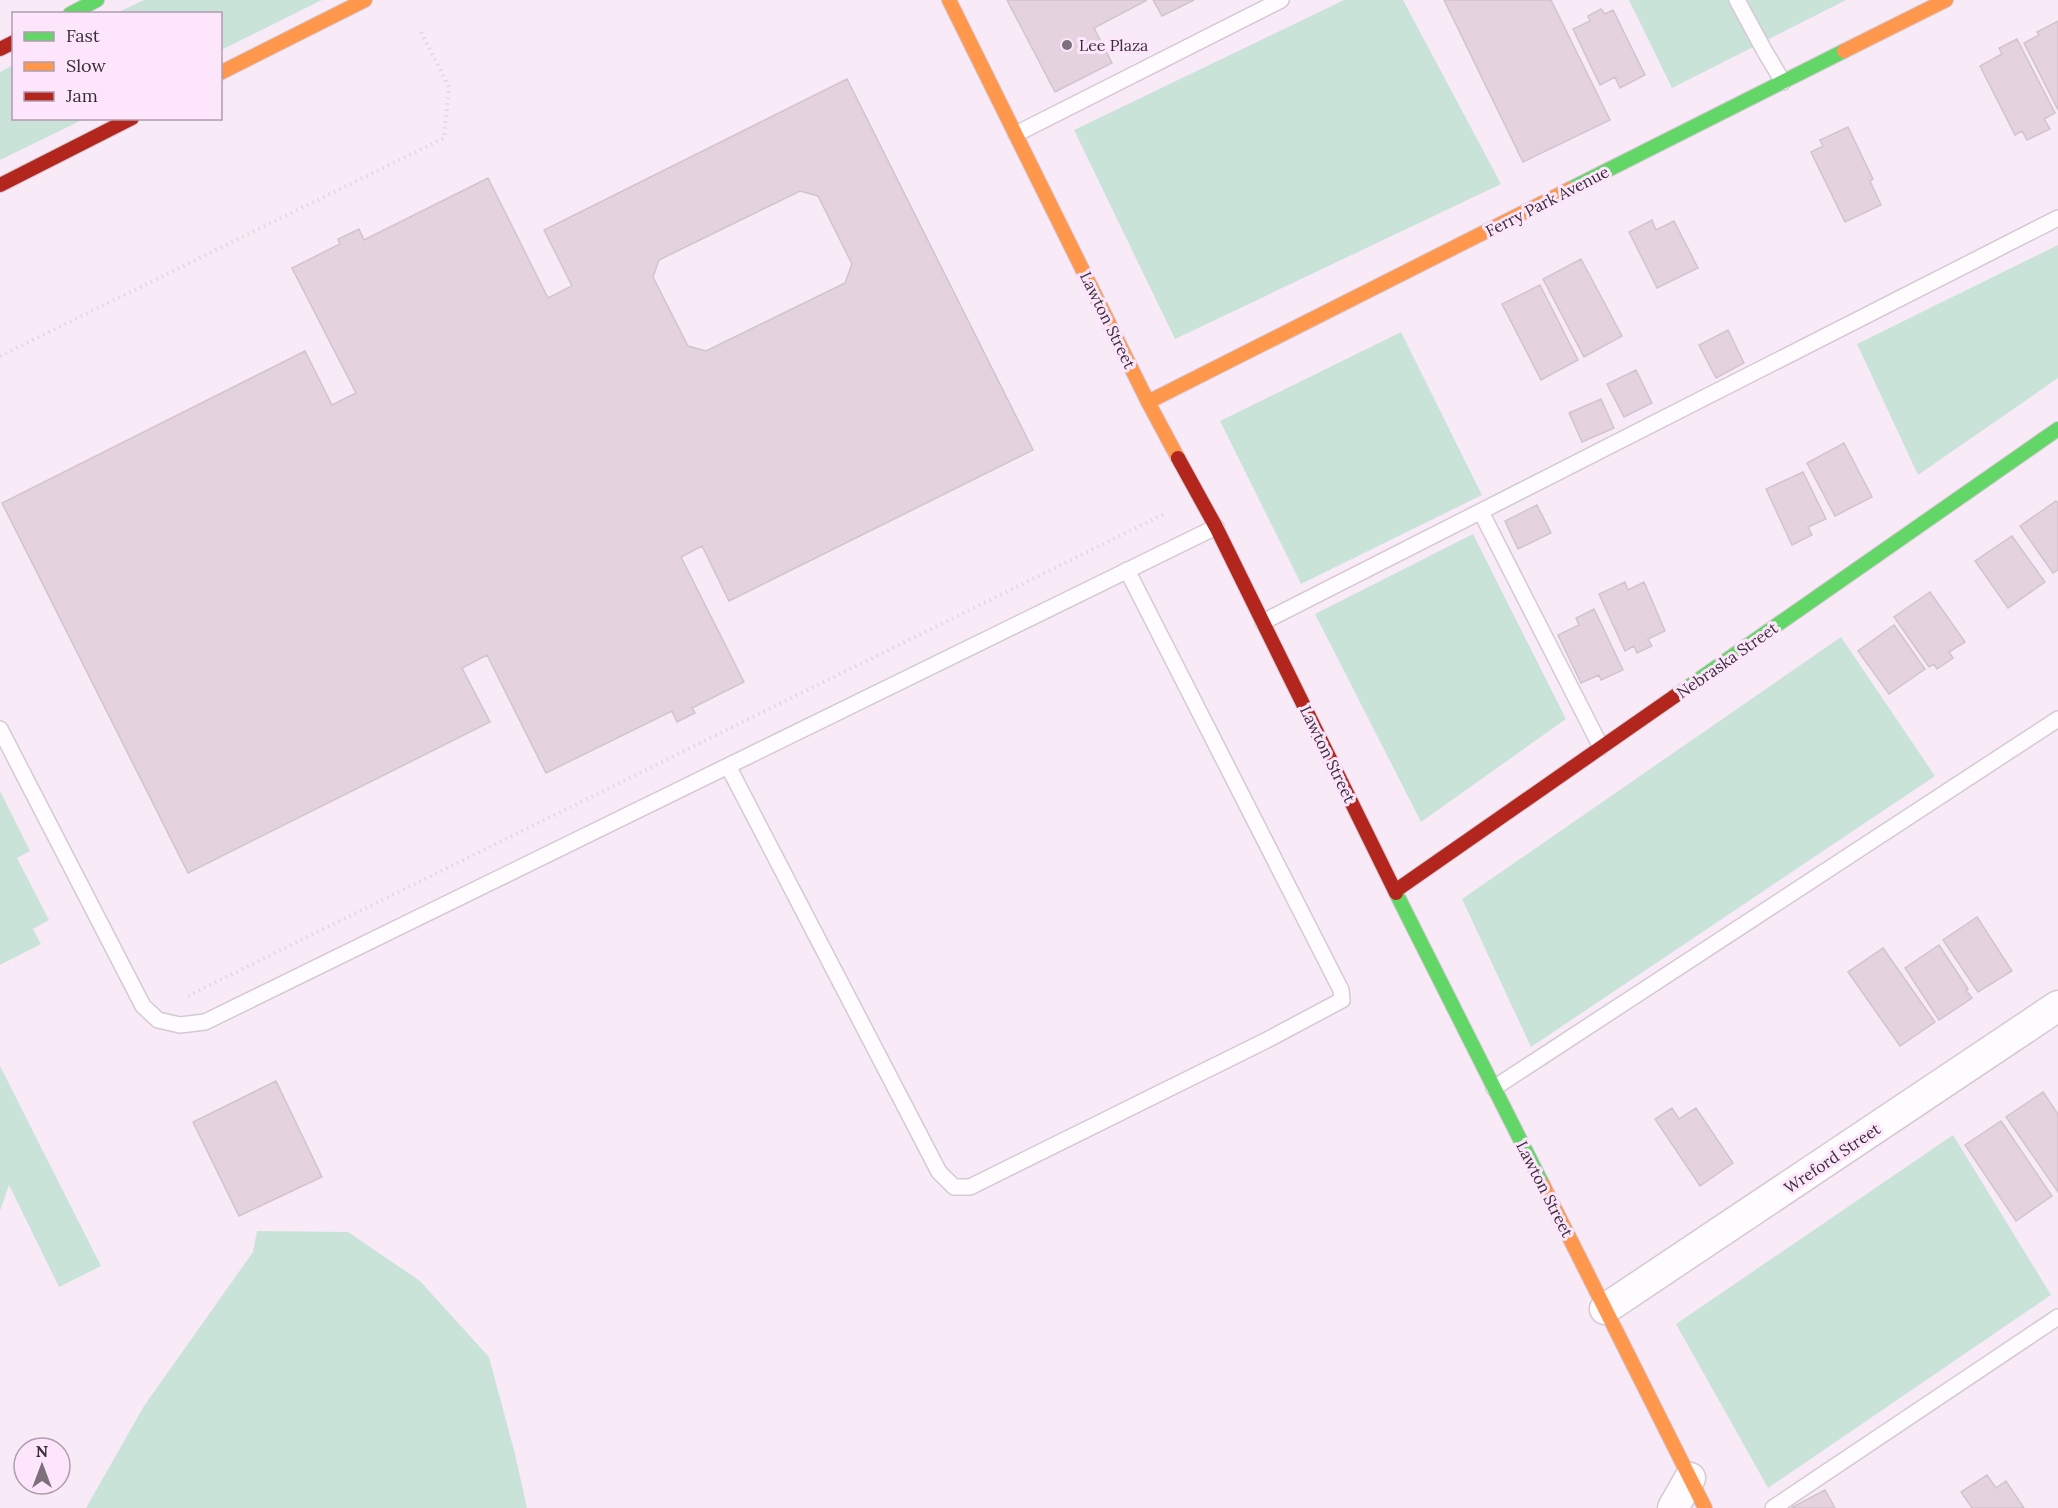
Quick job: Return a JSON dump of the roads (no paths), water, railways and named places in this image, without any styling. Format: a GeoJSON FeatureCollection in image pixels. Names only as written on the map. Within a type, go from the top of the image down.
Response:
{"type":"FeatureCollection","features":[{"type":"Feature","properties":{"kind":"street"},"geometry":{"type":"LineString","coordinates":[[74,12],[97,0]]}},
{"type":"Feature","properties":{"kind":"street"},"geometry":{"type":"LineString","coordinates":[[222,72],[365,0]]}},
{"type":"Feature","properties":{"kind":"street","name":"Lawton Street"},"geometry":{"type":"LineString","coordinates":[[949,0],[1148,402],[1216,527],[1395,891],[1705,1508]]}},
{"type":"Feature","properties":{"kind":"street","name":"Ferry Park Avenue"},"geometry":{"type":"LineString","coordinates":[[1148,402],[1946,0]]}},
{"type":"Feature","properties":{"kind":"street"},"geometry":{"type":"LineString","coordinates":[[0,185],[128,120]]}},
{"type":"Feature","properties":{"kind":"street","name":"Nebraska Street"},"geometry":{"type":"LineString","coordinates":[[1395,891],[2058,429]]}},
{"type":"Feature","properties":{"kind":"street","name":"Wreford Street"},"geometry":{"type":"LineString","coordinates":[[1605,1310],[2058,1006]]}},
{"type":"Feature","properties":{"kind":"street"},"geometry":{"type":"LineString","coordinates":[[1673,1508],[1690,1478]]}},
{"type":"Feature","properties":{"kind":"lane"},"geometry":{"type":"LineString","coordinates":[[1016,134],[1281,0]]}},
{"type":"Feature","properties":{"kind":"lane"},"geometry":{"type":"LineString","coordinates":[[1737,0],[1784,82]]}},
{"type":"Feature","properties":{"kind":"lane"},"geometry":{"type":"LineString","coordinates":[[1263,622],[2058,218]]}},
{"type":"Feature","properties":{"kind":"lane"},"geometry":{"type":"LineString","coordinates":[[1481,512],[1601,747]]}},
{"type":"Feature","properties":{"kind":"lane"},"geometry":{"type":"LineString","coordinates":[[0,729],[143,1006],[158,1020],[180,1025],[205,1022],[1216,527]]}},
{"type":"Feature","properties":{"kind":"lane"},"geometry":{"type":"LineString","coordinates":[[728,766],[939,1172],[954,1187],[970,1187],[1267,1040],[1342,1000],[1341,990],[1127,570]]}},
{"type":"Feature","properties":{"kind":"lane"},"geometry":{"type":"LineString","coordinates":[[1494,1088],[2058,720]]}},
{"type":"Feature","properties":{"kind":"lane"},"geometry":{"type":"LineString","coordinates":[[1773,1508],[2058,1317]]}},
{"type":"Feature","properties":{"kind":"place","name":"Lee Plaza"},"geometry":{"type":"Point","coordinates":[1067,45]}}]}
